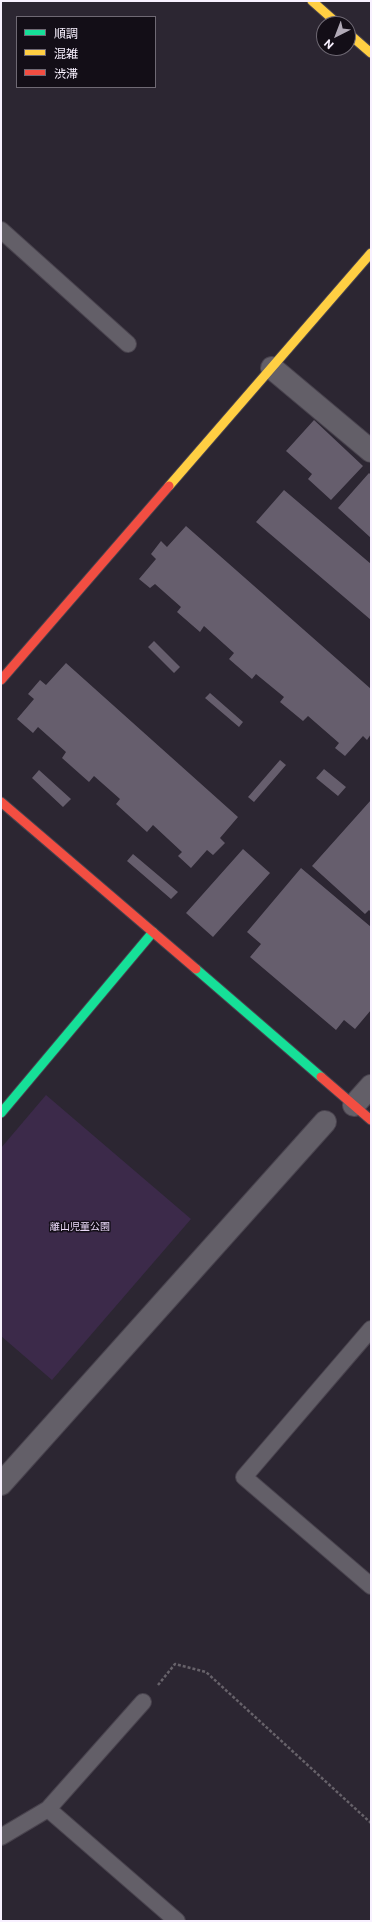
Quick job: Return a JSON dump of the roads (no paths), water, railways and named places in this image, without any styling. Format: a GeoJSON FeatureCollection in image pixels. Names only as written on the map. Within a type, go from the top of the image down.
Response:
{"type":"FeatureCollection","features":[{"type":"Feature","properties":{"kind":"main road"},"geometry":{"type":"LineString","coordinates":[[312,1],[329,16]]}},
{"type":"Feature","properties":{"kind":"main road"},"geometry":{"type":"LineString","coordinates":[[356,40],[371,52]]}},
{"type":"Feature","properties":{"kind":"main road"},"geometry":{"type":"LineString","coordinates":[[1,680],[371,253]]}},
{"type":"Feature","properties":{"kind":"main road"},"geometry":{"type":"LineString","coordinates":[[1,802],[371,1120]]}},
{"type":"Feature","properties":{"kind":"main road"},"geometry":{"type":"LineString","coordinates":[[1,1113],[153,932]]}},
{"type":"Feature","properties":{"kind":"street"},"geometry":{"type":"LineString","coordinates":[[272,368],[371,451]]}},
{"type":"Feature","properties":{"kind":"street"},"geometry":{"type":"LineString","coordinates":[[354,1105],[371,1086]]}},
{"type":"Feature","properties":{"kind":"street"},"geometry":{"type":"LineString","coordinates":[[1,1484],[325,1122]]}},
{"type":"Feature","properties":{"kind":"lane"},"geometry":{"type":"LineString","coordinates":[[1,230],[128,344]]}},
{"type":"Feature","properties":{"kind":"lane"},"geometry":{"type":"LineString","coordinates":[[371,1329],[244,1477],[371,1586]]}},
{"type":"Feature","properties":{"kind":"lane"},"geometry":{"type":"LineString","coordinates":[[1,1837],[48,1809],[143,1702]]}},
{"type":"Feature","properties":{"kind":"lane"},"geometry":{"type":"LineString","coordinates":[[48,1809],[177,1921]]}},
{"type":"Feature","properties":{"kind":"park label","name":"離山児童公園"},"geometry":{"type":"Point","coordinates":[80,1227]}}]}
